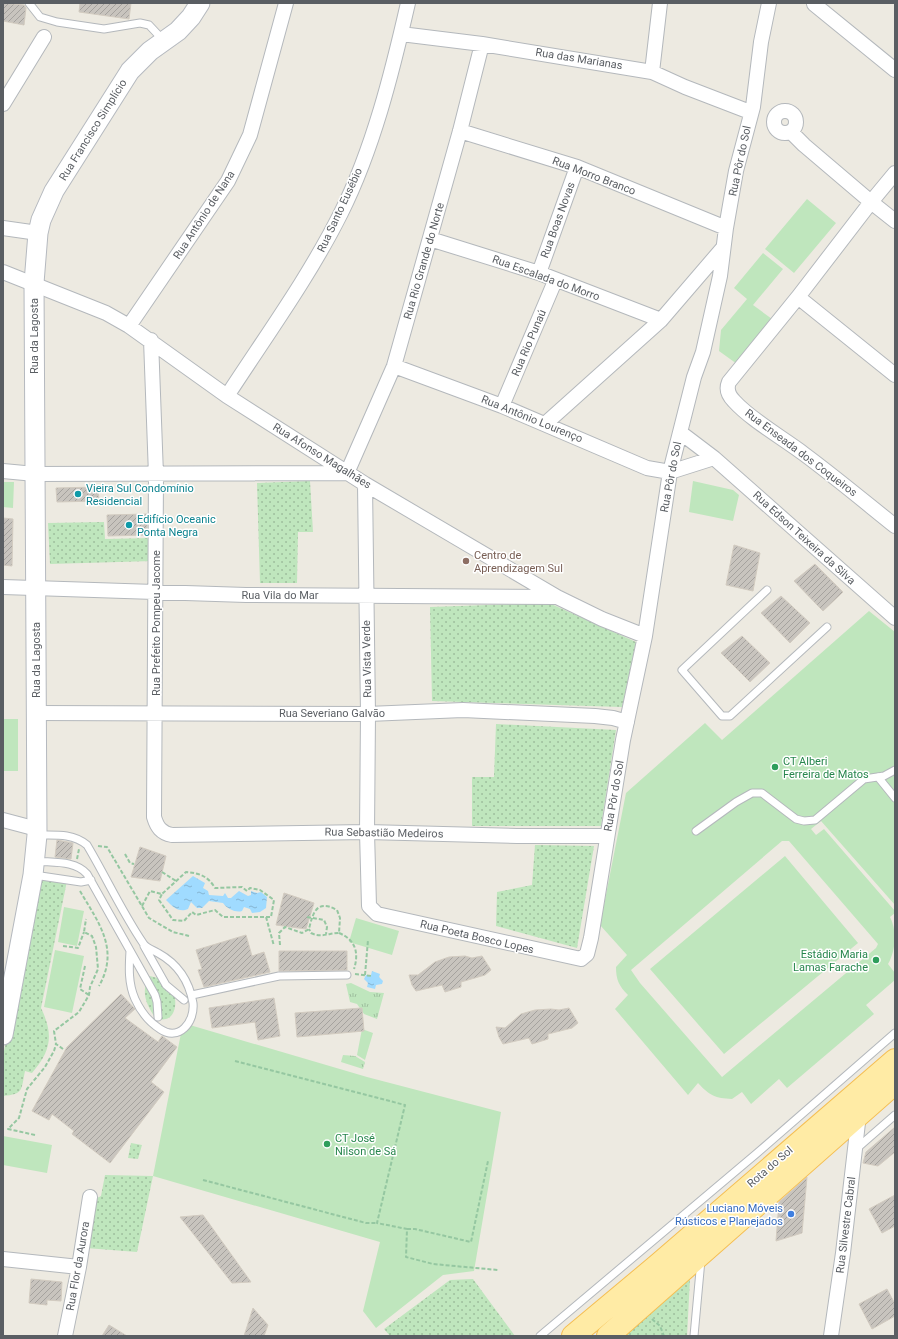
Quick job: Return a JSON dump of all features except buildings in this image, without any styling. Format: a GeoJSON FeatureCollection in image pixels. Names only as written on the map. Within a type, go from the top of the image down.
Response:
{"type":"FeatureCollection","features":[{"type":"Feature","properties":{"kind":"main road","name":"Rota do Sol"},"geometry":{"type":"LineString","coordinates":[[584,1332],[659,1264],[895,1060]]}},
{"type":"Feature","properties":{"kind":"main road","name":"Rota do Sol"},"geometry":{"type":"LineString","coordinates":[[608,1336],[895,1083]]}},
{"type":"Feature","properties":{"kind":"street","name":"Rua Francisco Simplício"},"geometry":{"type":"LineString","coordinates":[[34,283],[38,233],[41,220],[50,198],[123,81],[139,61],[191,17],[200,3]]}},
{"type":"Feature","properties":{"kind":"street","name":"Rua Antônio de Nana"},"geometry":{"type":"LineString","coordinates":[[129,326],[228,181],[250,135],[286,3]]}},
{"type":"Feature","properties":{"kind":"street","name":"Rua Santo Eusébio"},"geometry":{"type":"LineString","coordinates":[[227,396],[319,255],[342,212],[362,165],[401,34],[408,3]]}},
{"type":"Feature","properties":{"kind":"street"},"geometry":{"type":"LineString","coordinates":[[652,72],[660,3]]}},
{"type":"Feature","properties":{"kind":"street","name":"Rua Pôr do Sol"},"geometry":{"type":"LineString","coordinates":[[587,954],[591,938],[627,722],[645,636],[670,472],[714,304],[736,171],[750,112],[769,3]]}},
{"type":"Feature","properties":{"kind":"street"},"geometry":{"type":"LineString","coordinates":[[811,3],[895,70]]}},
{"type":"Feature","properties":{"kind":"street","name":"Rua das Marianas"},"geometry":{"type":"LineString","coordinates":[[401,34],[482,44],[652,72],[685,87],[750,112]]}},
{"type":"Feature","properties":{"kind":"street"},"geometry":{"type":"LineString","coordinates":[[3,104],[44,37]]}},
{"type":"Feature","properties":{"kind":"street","name":"Rua Rio Grande do Norte"},"geometry":{"type":"LineString","coordinates":[[347,473],[394,366],[460,131],[482,44]]}},
{"type":"Feature","properties":{"kind":"street","name":"Rua Morro Branco"},"geometry":{"type":"LineString","coordinates":[[460,131],[577,167],[726,228]]}},
{"type":"Feature","properties":{"kind":"street"},"geometry":{"type":"LineString","coordinates":[[791,132],[804,145],[895,221]]}},
{"type":"Feature","properties":{"kind":"street","name":"Rua Boas Novas"},"geometry":{"type":"LineString","coordinates":[[539,273],[577,167]]}},
{"type":"Feature","properties":{"kind":"street"},"geometry":{"type":"LineString","coordinates":[[895,173],[798,297],[895,375]]}},
{"type":"Feature","properties":{"kind":"street"},"geometry":{"type":"LineString","coordinates":[[3,228],[38,233]]}},
{"type":"Feature","properties":{"kind":"street","name":"Rua Escalada do Morro"},"geometry":{"type":"LineString","coordinates":[[430,239],[539,273],[555,281],[661,320]]}},
{"type":"Feature","properties":{"kind":"street"},"geometry":{"type":"LineString","coordinates":[[546,424],[661,320],[722,249]]}},
{"type":"Feature","properties":{"kind":"street","name":"Rua Afonso Magalhães"},"geometry":{"type":"LineString","coordinates":[[3,272],[34,283],[106,313],[129,326],[151,340],[227,396],[365,484],[557,597],[602,619],[645,636]]}},
{"type":"Feature","properties":{"kind":"street","name":"Rua Rio Punaú"},"geometry":{"type":"LineString","coordinates":[[502,406],[555,281]]}},
{"type":"Feature","properties":{"kind":"street","name":"Rua da Lagosta"},"geometry":{"type":"LineString","coordinates":[[3,1035],[8,989],[34,868],[37,832],[34,283]]}},
{"type":"Feature","properties":{"kind":"street","name":"Rua Enseada dos Coqueiros"},"geometry":{"type":"LineString","coordinates":[[798,297],[736,372],[727,387],[728,394],[734,401],[814,461],[895,526]]}},
{"type":"Feature","properties":{"kind":"street","name":"Rua Prefeito Pompeu Jacome"},"geometry":{"type":"LineString","coordinates":[[151,340],[156,475],[154,817],[156,824],[162,832]]}},
{"type":"Feature","properties":{"kind":"street","name":"Rua Antônio Lourenço"},"geometry":{"type":"LineString","coordinates":[[394,366],[502,406],[647,468],[670,472]]}},
{"type":"Feature","properties":{"kind":"street","name":"Rua Edson Teixeira da Silva"},"geometry":{"type":"LineString","coordinates":[[681,433],[714,458],[895,618]]}},
{"type":"Feature","properties":{"kind":"street"},"geometry":{"type":"LineString","coordinates":[[670,472],[714,458]]}},
{"type":"Feature","properties":{"kind":"street"},"geometry":{"type":"LineString","coordinates":[[3,471],[35,474],[156,475],[347,473]]}},
{"type":"Feature","properties":{"kind":"street","name":"Rua Vista Verde"},"geometry":{"type":"LineString","coordinates":[[365,484],[368,714],[367,832],[369,906]]}},
{"type":"Feature","properties":{"kind":"street","name":"Rua Vila do Mar"},"geometry":{"type":"LineString","coordinates":[[3,587],[246,595],[557,597]]}},
{"type":"Feature","properties":{"kind":"street","name":"Rua Severiano Galvão"},"geometry":{"type":"LineString","coordinates":[[36,713],[368,714],[463,710],[594,716],[613,718],[627,722]]}},
{"type":"Feature","properties":{"kind":"street"},"geometry":{"type":"LineString","coordinates":[[3,820],[37,832]]}},
{"type":"Feature","properties":{"kind":"street","name":"Rua Sebastião Medeiros"},"geometry":{"type":"LineString","coordinates":[[162,832],[172,835],[367,832],[517,836],[607,836]]}},
{"type":"Feature","properties":{"kind":"street","name":"Rua Poeta Bosco Lopes"},"geometry":{"type":"LineString","coordinates":[[369,906],[377,914],[577,959],[581,959],[587,954]]}},
{"type":"Feature","properties":{"kind":"street","name":"Rua Silvestre Cabral"},"geometry":{"type":"LineString","coordinates":[[831,1336],[843,1253],[859,1114]]}},
{"type":"Feature","properties":{"kind":"street","name":"Rua Flor da Aurora"},"geometry":{"type":"LineString","coordinates":[[65,1336],[79,1267],[90,1197]]}},
{"type":"Feature","properties":{"kind":"street"},"geometry":{"type":"LineString","coordinates":[[3,1259],[79,1267]]}},
{"type":"Feature","properties":{"kind":"lane"},"geometry":{"type":"LineString","coordinates":[[29,3],[40,17],[56,22],[104,29],[140,22],[149,24],[164,41]]}},
{"type":"Feature","properties":{"kind":"lane"},"geometry":{"type":"LineString","coordinates":[[768,590],[682,670],[722,716],[730,716],[827,627]]}},
{"type":"Feature","properties":{"kind":"lane"},"geometry":{"type":"LineString","coordinates":[[696,832],[736,802],[752,793],[762,793],[796,819],[804,821],[815,820],[864,779],[891,774],[895,770]]}},
{"type":"Feature","properties":{"kind":"lane"},"geometry":{"type":"LineString","coordinates":[[878,777],[895,798]]}},
{"type":"Feature","properties":{"kind":"lane"},"geometry":{"type":"LineString","coordinates":[[37,832],[77,838],[87,845],[166,985],[184,1000]]}},
{"type":"Feature","properties":{"kind":"lane"},"geometry":{"type":"LineString","coordinates":[[34,868],[76,866],[83,870],[91,880],[154,995],[157,1002],[158,1017]]}},
{"type":"Feature","properties":{"kind":"lane"},"geometry":{"type":"LineString","coordinates":[[34,868],[81,882],[91,880]]}},
{"type":"Feature","properties":{"kind":"lane"},"geometry":{"type":"LineString","coordinates":[[130,951],[129,978],[135,998],[147,1018],[160,1029],[169,1033],[177,1032],[187,1026],[192,1020],[194,1011],[192,995],[186,979],[170,959],[144,945]]}},
{"type":"Feature","properties":{"kind":"lane"},"geometry":{"type":"LineString","coordinates":[[192,995],[279,976],[347,975]]}},
{"type":"Feature","properties":{"kind":"lane"},"geometry":{"type":"LineString","coordinates":[[540,1336],[756,1154],[895,1033]]}},
{"type":"Feature","properties":{"kind":"lane"},"geometry":{"type":"LineString","coordinates":[[855,1150],[895,1115]]}},
{"type":"Feature","properties":{"kind":"lane"},"geometry":{"type":"LineString","coordinates":[[694,1336],[701,1254]]}},
{"type":"Feature","properties":{"kind":"path"},"geometry":{"type":"LineString","coordinates":[[125,854],[130,863],[134,864]]}},
{"type":"Feature","properties":{"kind":"path"},"geometry":{"type":"LineString","coordinates":[[162,872],[176,881]]}},
{"type":"Feature","properties":{"kind":"path"},"geometry":{"type":"LineString","coordinates":[[186,872],[196,873],[210,880],[215,888],[242,887],[247,891],[250,888],[260,890],[274,900],[271,917],[223,917],[215,910],[196,915],[192,912],[184,921],[172,920],[159,900],[162,894],[186,872]]}},
{"type":"Feature","properties":{"kind":"path"},"geometry":{"type":"LineString","coordinates":[[142,906],[150,891],[162,894]]}},
{"type":"Feature","properties":{"kind":"path"},"geometry":{"type":"LineString","coordinates":[[339,934],[340,918],[337,910],[326,906],[317,908],[311,918],[309,929],[311,933],[316,936],[332,932],[348,937],[354,943],[356,958],[353,974],[372,976]]}},
{"type":"Feature","properties":{"kind":"path"},"geometry":{"type":"LineString","coordinates":[[266,917],[274,946]]}},
{"type":"Feature","properties":{"kind":"path"},"geometry":{"type":"LineString","coordinates":[[307,917],[317,917],[324,920],[327,927],[326,934]]}},
{"type":"Feature","properties":{"kind":"path"},"geometry":{"type":"LineString","coordinates":[[63,946],[78,948],[84,932],[86,919]]}},
{"type":"Feature","properties":{"kind":"path"},"geometry":{"type":"LineString","coordinates":[[280,944],[279,933],[285,927],[298,933],[309,929]]}},
{"type":"Feature","properties":{"kind":"path"},"geometry":{"type":"LineString","coordinates":[[35,1136],[8,1129],[19,1118],[27,1089],[46,1067],[54,1051],[56,1044],[54,1031],[79,1012],[89,995],[90,987],[97,973],[98,960],[92,936],[84,932]]}},
{"type":"Feature","properties":{"kind":"path"},"geometry":{"type":"LineString","coordinates":[[365,975],[368,940]]}},
{"type":"Feature","properties":{"kind":"path"},"geometry":{"type":"LineString","coordinates":[[85,966],[80,989],[89,995]]}},
{"type":"Feature","properties":{"kind":"path"},"geometry":{"type":"LineString","coordinates":[[56,1044],[63,1049]]}},
{"type":"Feature","properties":{"kind":"path"},"geometry":{"type":"LineString","coordinates":[[235,1061],[405,1105],[377,1223]]}},
{"type":"Feature","properties":{"kind":"path"},"geometry":{"type":"LineString","coordinates":[[202,1180],[366,1223],[377,1223],[407,1229],[415,1228],[471,1242],[488,1161]]}},
{"type":"Feature","properties":{"kind":"path"},"geometry":{"type":"LineString","coordinates":[[407,1229],[406,1257],[433,1264],[498,1270]]}},
{"type":"Feature","properties":{"kind":"green space"},"geometry":{"type":"Polygon","coordinates":[[[807,199],[836,223],[794,273],[765,249],[807,199]]]}},
{"type":"Feature","properties":{"kind":"green space"},"geometry":{"type":"Polygon","coordinates":[[[763,253],[783,269],[753,305],[772,319],[737,364],[719,351],[721,330],[747,299],[734,288],[763,253]]]}},
{"type":"Feature","properties":{"kind":"green space"},"geometry":{"type":"Polygon","coordinates":[[[310,481],[313,532],[298,532],[297,583],[260,583],[257,483],[310,481]]]}},
{"type":"Feature","properties":{"kind":"green space"},"geometry":{"type":"Polygon","coordinates":[[[693,481],[733,490],[739,495],[733,521],[689,512],[693,481]]]}},
{"type":"Feature","properties":{"kind":"green space"},"geometry":{"type":"Polygon","coordinates":[[[3,482],[14,482],[13,508],[3,507],[3,482]]]}},
{"type":"Feature","properties":{"kind":"green space"},"geometry":{"type":"Polygon","coordinates":[[[104,522],[105,539],[153,538],[153,561],[50,564],[48,523],[104,522]]]}},
{"type":"Feature","properties":{"kind":"green space"},"geometry":{"type":"Polygon","coordinates":[[[549,603],[636,642],[622,707],[432,701],[430,607],[549,603]]]}},
{"type":"Feature","properties":{"kind":"green space","name":"CT Alberi Ferreira de Matos"},"geometry":{"type":"Polygon","coordinates":[[[869,611],[895,632],[895,905],[821,821],[811,829],[816,835],[824,829],[895,911],[895,913],[890,917],[894,928],[895,940],[893,953],[888,964],[895,973],[895,980],[866,1005],[874,1014],[787,1088],[779,1079],[751,1104],[742,1092],[732,1099],[721,1098],[713,1096],[698,1083],[688,1095],[615,1009],[628,995],[622,989],[619,982],[616,967],[627,955],[600,925],[626,793],[705,723],[722,740],[869,611]],[[782,841],[631,970],[640,983],[722,1077],[876,948],[878,944],[789,841],[782,841]]]}},
{"type":"Feature","properties":{"kind":"green space"},"geometry":{"type":"Polygon","coordinates":[[[3,719],[18,719],[18,771],[3,771],[3,719]]]}},
{"type":"Feature","properties":{"kind":"green space"},"geometry":{"type":"Polygon","coordinates":[[[496,724],[616,730],[601,826],[472,826],[472,777],[494,777],[496,724]]]}},
{"type":"Feature","properties":{"kind":"green space"},"geometry":{"type":"Polygon","coordinates":[[[535,845],[594,846],[577,948],[496,926],[497,892],[532,885],[535,845]]]}},
{"type":"Feature","properties":{"kind":"green space"},"geometry":{"type":"Polygon","coordinates":[[[785,856],[858,943],[724,1054],[650,969],[785,856]]]}},
{"type":"Feature","properties":{"kind":"green space"},"geometry":{"type":"Polygon","coordinates":[[[38,881],[67,881],[41,1008],[48,1026],[49,1035],[47,1050],[32,1073],[25,1071],[20,1090],[15,1094],[3,1096],[3,1056],[38,881]]]}},
{"type":"Feature","properties":{"kind":"green space"},"geometry":{"type":"Polygon","coordinates":[[[64,907],[84,911],[77,946],[58,942],[64,907]]]}},
{"type":"Feature","properties":{"kind":"green space"},"geometry":{"type":"Polygon","coordinates":[[[356,918],[399,931],[392,955],[349,942],[356,918]]]}},
{"type":"Feature","properties":{"kind":"green space"},"geometry":{"type":"Polygon","coordinates":[[[55,950],[84,956],[72,1013],[44,1007],[55,950]]]}},
{"type":"Feature","properties":{"kind":"green space"},"geometry":{"type":"Polygon","coordinates":[[[149,976],[164,981],[173,991],[175,1005],[173,1014],[166,1019],[156,1019],[147,1004],[145,988],[149,976]]]}},
{"type":"Feature","properties":{"kind":"green space"},"geometry":{"type":"Polygon","coordinates":[[[351,983],[370,992],[384,993],[377,1019],[364,1014],[357,1004],[350,1002],[346,984],[351,983]]]}},
{"type":"Feature","properties":{"kind":"green space","name":"CT José Nilson de Sá"},"geometry":{"type":"Polygon","coordinates":[[[183,1023],[367,1077],[501,1112],[474,1271],[443,1275],[376,1328],[363,1311],[380,1242],[153,1176],[183,1023]]]}},
{"type":"Feature","properties":{"kind":"green space"},"geometry":{"type":"Polygon","coordinates":[[[362,1029],[373,1033],[365,1060],[357,1055],[362,1029]]]}},
{"type":"Feature","properties":{"kind":"green space"},"geometry":{"type":"Polygon","coordinates":[[[343,1055],[355,1056],[365,1062],[363,1069],[341,1062],[343,1055]]]}},
{"type":"Feature","properties":{"kind":"green space"},"geometry":{"type":"Polygon","coordinates":[[[3,1136],[52,1145],[47,1173],[3,1165],[3,1136]]]}},
{"type":"Feature","properties":{"kind":"green space"},"geometry":{"type":"Polygon","coordinates":[[[131,1143],[142,1145],[138,1159],[128,1158],[131,1143]]]}},
{"type":"Feature","properties":{"kind":"green space"},"geometry":{"type":"Polygon","coordinates":[[[105,1175],[153,1176],[137,1252],[86,1248],[95,1199],[101,1196],[105,1175]]]}},
{"type":"Feature","properties":{"kind":"green space"},"geometry":{"type":"Polygon","coordinates":[[[473,1279],[515,1336],[390,1336],[384,1329],[450,1280],[473,1279]]]}},
{"type":"Feature","properties":{"kind":"green space"},"geometry":{"type":"Polygon","coordinates":[[[690,1279],[687,1336],[625,1336],[690,1279]]]}},
{"type":"Feature","properties":{"kind":"water"},"geometry":{"type":"Polygon","coordinates":[[[193,876],[205,883],[203,888],[208,891],[209,895],[223,896],[225,893],[228,898],[231,898],[239,891],[248,896],[251,895],[251,891],[257,893],[261,892],[267,897],[266,908],[260,912],[252,913],[250,909],[244,907],[242,911],[234,911],[229,909],[223,903],[209,901],[202,908],[197,908],[191,902],[188,909],[176,909],[166,900],[193,876]]]}},
{"type":"Feature","properties":{"kind":"water"},"geometry":{"type":"Polygon","coordinates":[[[372,971],[380,974],[379,977],[383,981],[382,984],[376,985],[375,989],[367,987],[368,983],[364,979],[366,975],[371,975],[372,971]]]}},
{"type":"Feature","properties":{"kind":"place","name":"Vieira Sul Condomínio Residencial"},"geometry":{"type":"Point","coordinates":[78,494]}},
{"type":"Feature","properties":{"kind":"place","name":"Edifício Oceanic Ponta Negra"},"geometry":{"type":"Point","coordinates":[129,525]}},
{"type":"Feature","properties":{"kind":"place","name":"Centro de Aprendizagem Sul"},"geometry":{"type":"Point","coordinates":[466,561]}},
{"type":"Feature","properties":{"kind":"place","name":"CT Alberi Ferreira de Matos"},"geometry":{"type":"Point","coordinates":[775,767]}},
{"type":"Feature","properties":{"kind":"place","name":"Estádio Maria Lamas Farache"},"geometry":{"type":"Point","coordinates":[876,960]}},
{"type":"Feature","properties":{"kind":"place","name":"CT José Nilson de Sá"},"geometry":{"type":"Point","coordinates":[327,1144]}},
{"type":"Feature","properties":{"kind":"place","name":"Luciano Móveis Rústicos e Planejados"},"geometry":{"type":"Point","coordinates":[791,1214]}}]}
